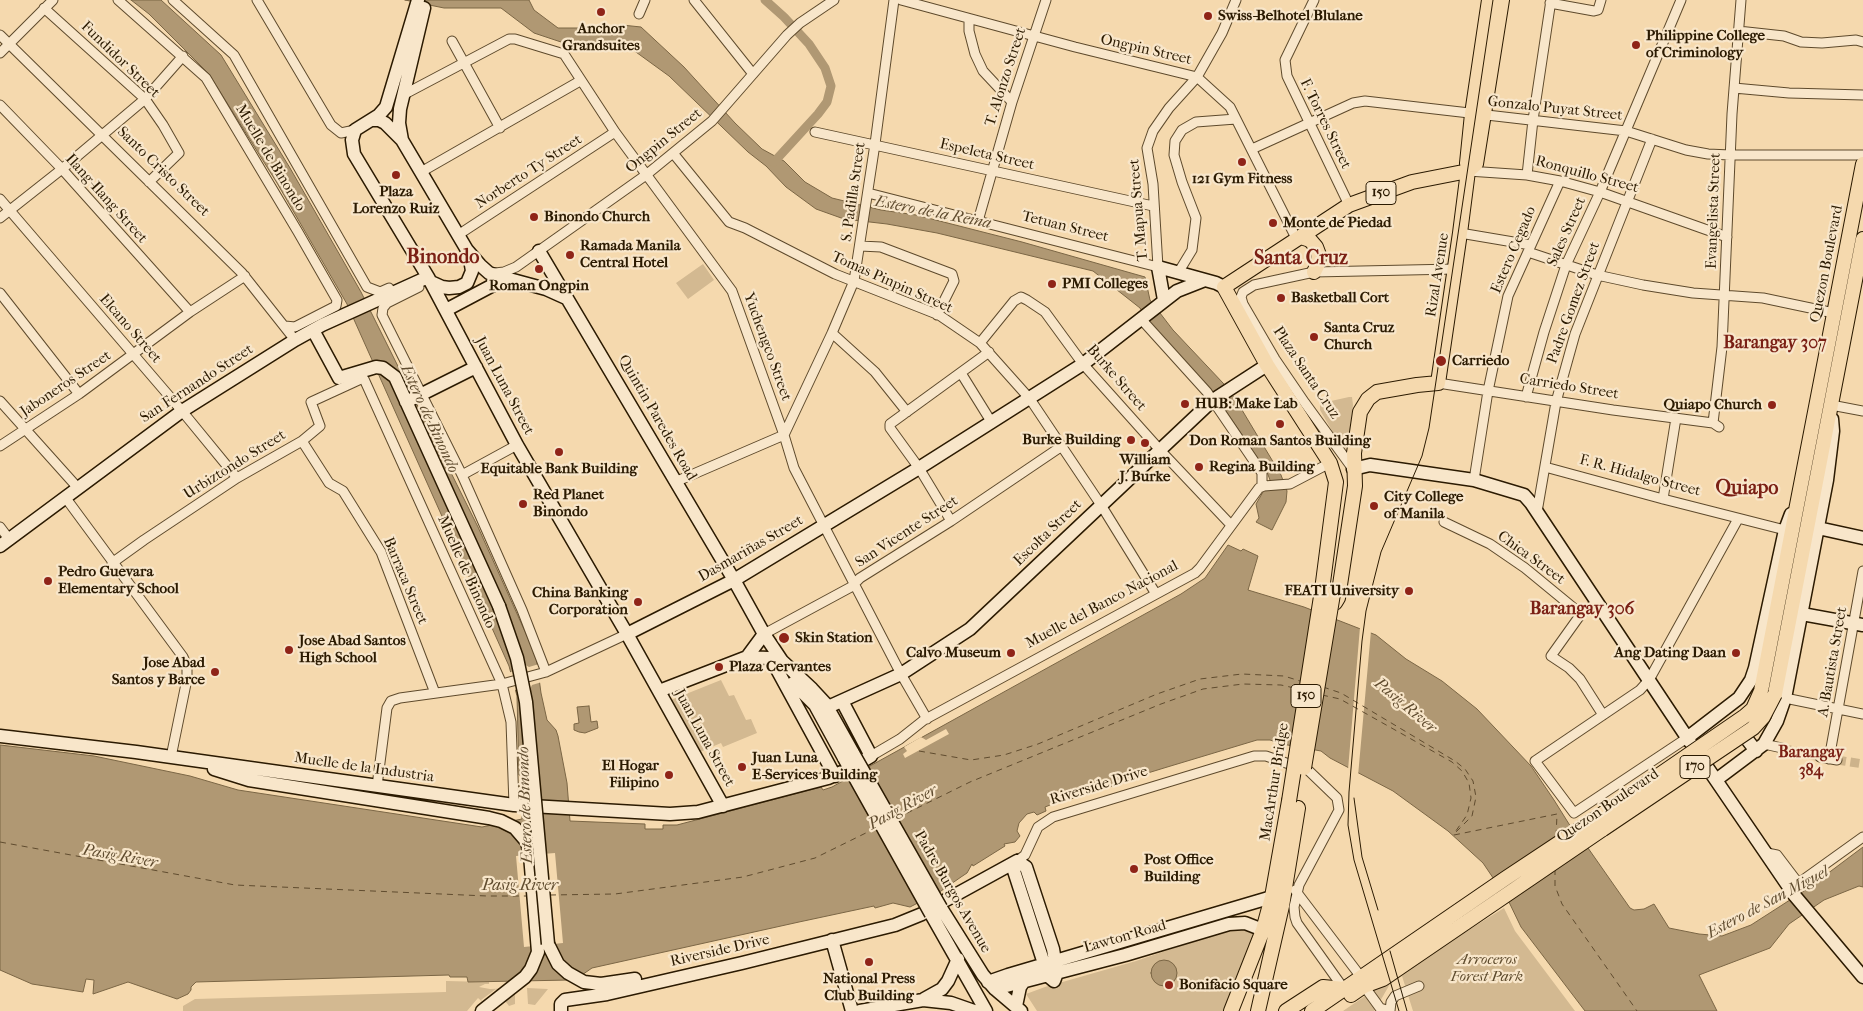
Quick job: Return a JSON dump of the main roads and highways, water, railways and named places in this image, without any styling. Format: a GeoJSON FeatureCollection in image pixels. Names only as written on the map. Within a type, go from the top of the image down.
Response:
{"type":"FeatureCollection","features":[{"type":"Feature","properties":{"kind":"main road","name":"Rizal Avenue"},"geometry":{"type":"LineString","coordinates":[[1438,383],[1468,171],[1476,164],[1478,115],[1489,0]]}},
{"type":"Feature","properties":{"kind":"main road","name":"Rizal Avenue"},"geometry":{"type":"LineString","coordinates":[[1478,115],[1502,0]]}},
{"type":"Feature","properties":{"kind":"main road","name":"Quezon Boulevard"},"geometry":{"type":"LineString","coordinates":[[1774,694],[1801,488],[1863,164]]}},
{"type":"Feature","properties":{"kind":"main road","name":"Ronquillo Street"},"geometry":{"type":"LineString","coordinates":[[1224,287],[1349,205],[1412,182],[1468,171]]}},
{"type":"Feature","properties":{"kind":"main road"},"geometry":{"type":"LineString","coordinates":[[1299,239],[1310,240],[1316,247],[1319,255],[1318,264],[1314,272]]}},
{"type":"Feature","properties":{"kind":"main road","name":"Quezon Boulevard"},"geometry":{"type":"LineString","coordinates":[[1312,1011],[1344,989],[1363,982],[1383,979],[1411,951],[1774,694],[1863,239]]}},
{"type":"Feature","properties":{"kind":"main road","name":"Plaza Santa Cruz"},"geometry":{"type":"LineString","coordinates":[[1224,287],[1271,362],[1330,464]]}},
{"type":"Feature","properties":{"kind":"main road","name":"Carriedo Street"},"geometry":{"type":"LineString","coordinates":[[1353,468],[1360,412],[1368,399],[1377,392],[1417,384],[1438,383]]}},
{"type":"Feature","properties":{"kind":"main road","name":"MacArthur Bridge"},"geometry":{"type":"LineString","coordinates":[[1326,596],[1336,482],[1330,464]]}},
{"type":"Feature","properties":{"kind":"main road","name":"MacArthur Bridge"},"geometry":{"type":"LineString","coordinates":[[1231,1011],[1263,930],[1294,802],[1326,596],[1353,468]]}},
{"type":"Feature","properties":{"kind":"main road","name":"MacArthur Bridge"},"geometry":{"type":"LineString","coordinates":[[1258,1011],[1270,959],[1291,889],[1294,802]]}},
{"type":"Feature","properties":{"kind":"main road","name":"Quezon Boulevard"},"geometry":{"type":"LineString","coordinates":[[1328,1011],[1363,982]]}},
{"type":"Feature","properties":{"kind":"main road"},"geometry":{"type":"LineString","coordinates":[[1286,1011],[1323,987],[1344,989]]}},
{"type":"Feature","properties":{"kind":"water"},"geometry":{"type":"Polygon","coordinates":[[[131,0],[161,0],[221,55],[290,168],[361,292],[478,527],[536,656],[547,720],[556,730],[558,736],[567,783],[570,821],[645,824],[645,829],[663,829],[663,825],[677,825],[821,787],[823,790],[832,787],[1181,594],[1205,578],[1228,545],[1258,556],[1248,590],[1304,607],[1376,635],[1406,659],[1442,681],[1477,709],[1531,766],[1569,824],[1630,908],[1634,910],[1644,909],[1654,904],[1669,928],[1722,936],[1751,925],[1807,889],[1863,847],[1863,887],[1859,886],[1824,900],[1789,924],[1770,948],[1699,975],[1717,1011],[1585,1011],[1521,927],[1508,900],[1483,863],[1448,831],[1393,791],[1330,758],[1321,751],[1270,740],[1257,740],[1138,776],[1138,778],[1071,799],[1070,797],[1045,807],[1046,811],[1037,815],[1034,812],[1027,814],[1019,823],[1017,831],[1020,836],[1015,842],[1004,844],[1005,846],[973,866],[972,864],[967,873],[941,891],[910,907],[893,903],[799,922],[592,968],[579,977],[570,980],[468,982],[467,977],[450,977],[449,975],[196,982],[188,994],[177,999],[128,982],[93,994],[94,980],[86,979],[83,992],[32,984],[0,970],[0,745],[94,756],[190,776],[238,790],[482,827],[522,819],[521,794],[528,793],[527,774],[519,775],[517,696],[509,666],[347,304],[277,183],[209,74],[149,14],[131,0]]]}},
{"type":"Feature","properties":{"kind":"water"},"geometry":{"type":"Polygon","coordinates":[[[405,0],[529,0],[534,10],[558,28],[622,25],[641,27],[684,67],[735,123],[762,149],[784,161],[805,182],[832,198],[881,210],[916,215],[1022,242],[1145,277],[1150,300],[1173,330],[1223,383],[1236,400],[1281,475],[1287,491],[1286,502],[1272,530],[1256,522],[1259,518],[1256,504],[1270,480],[1267,472],[1212,390],[1150,324],[1140,308],[1093,271],[937,233],[844,219],[816,209],[786,187],[669,76],[629,47],[609,42],[570,45],[534,33],[501,8],[444,8],[405,0]]]}},
{"type":"Feature","properties":{"kind":"water"},"geometry":{"type":"Polygon","coordinates":[[[589,706],[591,722],[597,721],[598,728],[585,733],[574,730],[574,724],[579,723],[577,707],[589,706]]]}},
{"type":"Feature","properties":{"kind":"water"},"geometry":{"type":"Polygon","coordinates":[[[1164,960],[1173,964],[1177,973],[1173,982],[1164,986],[1155,982],[1151,973],[1155,964],[1164,960]]]}},
{"type":"Feature","properties":{"kind":"waterway"},"geometry":{"type":"LineString","coordinates":[[765,0],[809,44],[825,68],[831,86],[827,102],[774,162]]}},
{"type":"Feature","properties":{"kind":"tunnel"},"geometry":{"type":"LineString","coordinates":[[1782,748],[1820,757]]}},
{"type":"Feature","properties":{"kind":"tunnel"},"geometry":{"type":"LineString","coordinates":[[1837,760],[1863,764]]}},
{"type":"Feature","properties":{"kind":"tram line"},"geometry":{"type":"LineString","coordinates":[[1399,1011],[1354,860],[1348,825],[1349,792],[1362,641],[1366,611],[1381,552],[1422,456],[1429,428],[1493,0]]}},
{"type":"Feature","properties":{"kind":"tram line"},"geometry":{"type":"LineString","coordinates":[[1354,798],[1362,857],[1378,910]]}},
{"type":"Feature","properties":{"kind":"tram line"},"geometry":{"type":"LineString","coordinates":[[1390,951],[1407,1011]]}},
{"type":"Feature","properties":{"kind":"place","name":"Anchor Grandsuites"},"geometry":{"type":"Point","coordinates":[601,12]}},
{"type":"Feature","properties":{"kind":"place","name":"Swiss-Belhotel Blulane"},"geometry":{"type":"Point","coordinates":[1208,16]}},
{"type":"Feature","properties":{"kind":"place","name":"Philippine College of Criminology"},"geometry":{"type":"Point","coordinates":[1636,45]}},
{"type":"Feature","properties":{"kind":"place","name":"121 Gym Fitness"},"geometry":{"type":"Point","coordinates":[1242,162]}},
{"type":"Feature","properties":{"kind":"place","name":"Plaza Lorenzo Ruiz"},"geometry":{"type":"Point","coordinates":[396,175]}},
{"type":"Feature","properties":{"kind":"place","name":"Binondo Church"},"geometry":{"type":"Point","coordinates":[534,217]}},
{"type":"Feature","properties":{"kind":"place","name":"Monte de Piedad"},"geometry":{"type":"Point","coordinates":[1273,223]}},
{"type":"Feature","properties":{"kind":"place","name":"Ramada Manila Central Hotel"},"geometry":{"type":"Point","coordinates":[570,255]}},
{"type":"Feature","properties":{"kind":"place","name":"Roman Ongpin"},"geometry":{"type":"Point","coordinates":[539,269]}},
{"type":"Feature","properties":{"kind":"place","name":"PMI Colleges"},"geometry":{"type":"Point","coordinates":[1052,284]}},
{"type":"Feature","properties":{"kind":"place","name":"Basketball Cort"},"geometry":{"type":"Point","coordinates":[1281,298]}},
{"type":"Feature","properties":{"kind":"place","name":"Santa Cruz Church"},"geometry":{"type":"Point","coordinates":[1314,337]}},
{"type":"Feature","properties":{"kind":"place","name":"Carriedo"},"geometry":{"type":"Point","coordinates":[1441,361]}},
{"type":"Feature","properties":{"kind":"place","name":"HUB: Make Lab"},"geometry":{"type":"Point","coordinates":[1185,404]}},
{"type":"Feature","properties":{"kind":"place","name":"Quiapo Church"},"geometry":{"type":"Point","coordinates":[1772,405]}},
{"type":"Feature","properties":{"kind":"place","name":"Don Roman Santos Building"},"geometry":{"type":"Point","coordinates":[1280,424]}},
{"type":"Feature","properties":{"kind":"place","name":"Burke Building"},"geometry":{"type":"Point","coordinates":[1131,440]}},
{"type":"Feature","properties":{"kind":"place","name":"William J. Burke"},"geometry":{"type":"Point","coordinates":[1145,443]}},
{"type":"Feature","properties":{"kind":"place","name":"Equitable Bank Building"},"geometry":{"type":"Point","coordinates":[559,452]}},
{"type":"Feature","properties":{"kind":"place","name":"Regina Building"},"geometry":{"type":"Point","coordinates":[1199,467]}},
{"type":"Feature","properties":{"kind":"place","name":"Red Planet Binondo"},"geometry":{"type":"Point","coordinates":[523,504]}},
{"type":"Feature","properties":{"kind":"place","name":"City College of Manila"},"geometry":{"type":"Point","coordinates":[1374,506]}},
{"type":"Feature","properties":{"kind":"place","name":"Pedro Guevara Elementary School"},"geometry":{"type":"Point","coordinates":[48,581]}},
{"type":"Feature","properties":{"kind":"place","name":"FEATI University"},"geometry":{"type":"Point","coordinates":[1409,591]}},
{"type":"Feature","properties":{"kind":"place","name":"China Banking Corporation"},"geometry":{"type":"Point","coordinates":[638,602]}},
{"type":"Feature","properties":{"kind":"place","name":"Skin Station"},"geometry":{"type":"Point","coordinates":[784,638]}},
{"type":"Feature","properties":{"kind":"place","name":"Jose Abad Santos High School"},"geometry":{"type":"Point","coordinates":[289,650]}},
{"type":"Feature","properties":{"kind":"place","name":"Calvo Museum"},"geometry":{"type":"Point","coordinates":[1011,653]}},
{"type":"Feature","properties":{"kind":"place","name":"Ang Dating Daan"},"geometry":{"type":"Point","coordinates":[1736,653]}},
{"type":"Feature","properties":{"kind":"place","name":"Plaza Cervantes"},"geometry":{"type":"Point","coordinates":[719,667]}},
{"type":"Feature","properties":{"kind":"place","name":"Jose Abad Santos y Barce"},"geometry":{"type":"Point","coordinates":[215,672]}},
{"type":"Feature","properties":{"kind":"place","name":"Juan Luna E-Services Building"},"geometry":{"type":"Point","coordinates":[742,767]}},
{"type":"Feature","properties":{"kind":"place","name":"El Hogar Filipino"},"geometry":{"type":"Point","coordinates":[669,775]}},
{"type":"Feature","properties":{"kind":"place","name":"Post Office Building"},"geometry":{"type":"Point","coordinates":[1134,869]}},
{"type":"Feature","properties":{"kind":"place","name":"National Press Club Building"},"geometry":{"type":"Point","coordinates":[869,962]}},
{"type":"Feature","properties":{"kind":"place","name":"Bonifacio Square"},"geometry":{"type":"Point","coordinates":[1169,985]}},
{"type":"Feature","properties":{"kind":"district","name":"Binondo"},"geometry":{"type":"Point","coordinates":[443,258]}},
{"type":"Feature","properties":{"kind":"district","name":"Santa Cruz"},"geometry":{"type":"Point","coordinates":[1301,259]}},
{"type":"Feature","properties":{"kind":"district","name":"Barangay 307"},"geometry":{"type":"Point","coordinates":[1775,344]}},
{"type":"Feature","properties":{"kind":"district","name":"Quiapo"},"geometry":{"type":"Point","coordinates":[1747,489]}},
{"type":"Feature","properties":{"kind":"district","name":"Barangay 306"},"geometry":{"type":"Point","coordinates":[1582,610]}},
{"type":"Feature","properties":{"kind":"district","name":"Barangay 384"},"geometry":{"type":"Point","coordinates":[1811,762]}},
{"type":"Feature","properties":{"kind":"water label","name":"Estero de la Reina"},"geometry":{"type":"Point","coordinates":[933,213]}},
{"type":"Feature","properties":{"kind":"water label","name":"Estero de Binondo"},"geometry":{"type":"Point","coordinates":[429,419]}},
{"type":"Feature","properties":{"kind":"water label","name":"Pasig River"},"geometry":{"type":"Point","coordinates":[1405,706]}},
{"type":"Feature","properties":{"kind":"water label","name":"Estero de Binondo"},"geometry":{"type":"Point","coordinates":[526,805]}},
{"type":"Feature","properties":{"kind":"water label","name":"Pasig River"},"geometry":{"type":"Point","coordinates":[903,808]}},
{"type":"Feature","properties":{"kind":"water label","name":"Pasig River"},"geometry":{"type":"Point","coordinates":[120,857]}},
{"type":"Feature","properties":{"kind":"water label","name":"Pasig River"},"geometry":{"type":"Point","coordinates":[520,886]}},
{"type":"Feature","properties":{"kind":"water label","name":"Estero de San Miguel"},"geometry":{"type":"Point","coordinates":[1768,903]}},
{"type":"Feature","properties":{"kind":"park label","name":"Arroceros Forest Park"},"geometry":{"type":"Point","coordinates":[1487,968]}}]}
